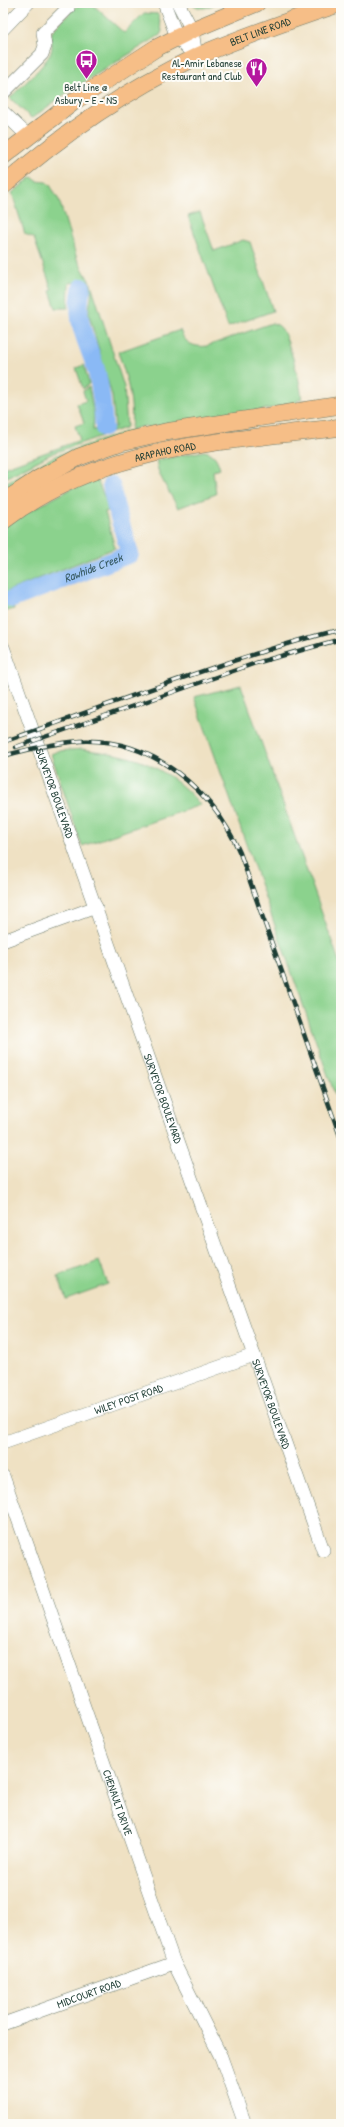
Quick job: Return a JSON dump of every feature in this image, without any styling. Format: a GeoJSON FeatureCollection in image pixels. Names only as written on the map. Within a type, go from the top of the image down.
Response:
{"type":"FeatureCollection","features":[{"type":"Feature","properties":{"kind":"main road"},"geometry":{"type":"LineString","coordinates":[[3,156],[76,100],[156,48],[257,3]]}},
{"type":"Feature","properties":{"kind":"main road","name":"BELT LINE ROAD"},"geometry":{"type":"LineString","coordinates":[[3,186],[86,120],[196,57],[265,29],[341,3]]}},
{"type":"Feature","properties":{"kind":"main road","name":"ARAPAHO ROAD"},"geometry":{"type":"LineString","coordinates":[[3,502],[38,479],[79,457],[121,442],[165,432],[341,405]]}},
{"type":"Feature","properties":{"kind":"main road","name":"ARAPAHO ROAD"},"geometry":{"type":"LineString","coordinates":[[3,521],[40,496],[68,481],[103,467],[148,453],[215,442],[341,427]]}},
{"type":"Feature","properties":{"kind":"street"},"geometry":{"type":"LineString","coordinates":[[3,29],[28,3]]}},
{"type":"Feature","properties":{"kind":"street"},"geometry":{"type":"LineString","coordinates":[[3,93],[42,54],[44,46],[43,33],[68,8],[66,3]]}},
{"type":"Feature","properties":{"kind":"street"},"geometry":{"type":"LineString","coordinates":[[164,3],[185,34],[196,57]]}},
{"type":"Feature","properties":{"kind":"street"},"geometry":{"type":"LineString","coordinates":[[178,3],[185,34]]}},
{"type":"Feature","properties":{"kind":"street"},"geometry":{"type":"LineString","coordinates":[[3,112],[28,136]]}},
{"type":"Feature","properties":{"kind":"street","name":"SURVEYOR BOULEVARD"},"geometry":{"type":"LineString","coordinates":[[3,647],[323,1550]]}},
{"type":"Feature","properties":{"kind":"street"},"geometry":{"type":"LineString","coordinates":[[3,941],[96,908]]}},
{"type":"Feature","properties":{"kind":"street","name":"WILEY POST ROAD"},"geometry":{"type":"LineString","coordinates":[[3,1443],[254,1355]]}},
{"type":"Feature","properties":{"kind":"street","name":"CHENAULT DRIVE"},"geometry":{"type":"LineString","coordinates":[[3,1476],[174,1963],[221,2057],[245,2124]]}},
{"type":"Feature","properties":{"kind":"street","name":"MIDCOURT ROAD"},"geometry":{"type":"LineString","coordinates":[[3,2024],[174,1963]]}},
{"type":"Feature","properties":{"kind":"green space"},"geometry":{"type":"Polygon","coordinates":[[[80,3],[91,3],[124,33],[144,13],[158,14],[162,31],[160,35],[68,92],[32,118],[10,98],[43,64],[52,49],[51,35],[53,30],[80,3]]]}},
{"type":"Feature","properties":{"kind":"green space"},"geometry":{"type":"Polygon","coordinates":[[[191,3],[217,3],[201,8],[191,3]]]}},
{"type":"Feature","properties":{"kind":"green space"},"geometry":{"type":"Polygon","coordinates":[[[32,177],[37,181],[46,182],[50,185],[59,200],[77,259],[91,284],[124,387],[127,427],[53,453],[3,479],[3,468],[80,440],[75,426],[84,423],[77,404],[86,401],[83,391],[89,387],[94,415],[93,430],[115,427],[112,396],[89,315],[91,297],[90,286],[79,282],[69,283],[68,308],[56,308],[50,291],[52,290],[34,238],[25,234],[12,193],[32,177]]]}},
{"type":"Feature","properties":{"kind":"green space"},"geometry":{"type":"Polygon","coordinates":[[[200,212],[214,251],[243,240],[250,242],[273,311],[228,327],[188,216],[200,212]]]}},
{"type":"Feature","properties":{"kind":"green space"},"geometry":{"type":"Polygon","coordinates":[[[272,323],[278,325],[284,332],[291,351],[300,386],[301,400],[299,399],[296,403],[297,404],[148,429],[146,426],[133,429],[132,432],[3,492],[3,484],[55,456],[131,430],[131,400],[118,352],[180,330],[184,338],[190,344],[207,346],[272,323]]]}},
{"type":"Feature","properties":{"kind":"green space"},"geometry":{"type":"Polygon","coordinates":[[[84,365],[89,384],[83,389],[76,368],[84,365]]]}},
{"type":"Feature","properties":{"kind":"green space"},"geometry":{"type":"Polygon","coordinates":[[[204,451],[211,453],[215,457],[220,469],[213,471],[216,494],[178,508],[164,484],[158,470],[157,460],[204,451]]]}},
{"type":"Feature","properties":{"kind":"green space"},"geometry":{"type":"Polygon","coordinates":[[[95,476],[105,498],[108,511],[105,512],[115,548],[8,591],[14,609],[3,612],[3,528],[11,521],[95,476]]]}},
{"type":"Feature","properties":{"kind":"green space"},"geometry":{"type":"Polygon","coordinates":[[[241,685],[341,967],[341,1112],[194,697],[241,685]]]}},
{"type":"Feature","properties":{"kind":"green space"},"geometry":{"type":"Polygon","coordinates":[[[82,749],[125,756],[150,765],[160,770],[178,783],[194,797],[200,805],[82,846],[51,754],[58,751],[82,749]]]}},
{"type":"Feature","properties":{"kind":"green space"},"geometry":{"type":"Polygon","coordinates":[[[99,1261],[108,1284],[66,1299],[58,1276],[99,1261]]]}},
{"type":"Feature","properties":{"kind":"waterway","name":"Rawhide Creek"},"geometry":{"type":"LineString","coordinates":[[82,287],[79,311],[80,322],[97,373],[102,400],[104,428]]}},
{"type":"Feature","properties":{"kind":"waterway","name":"Rawhide Creek"},"geometry":{"type":"LineString","coordinates":[[12,599],[130,554],[111,485]]}},
{"type":"Feature","properties":{"kind":"railway"},"geometry":{"type":"LineString","coordinates":[[3,742],[171,682],[255,654],[341,629]]}},
{"type":"Feature","properties":{"kind":"railway"},"geometry":{"type":"LineString","coordinates":[[16,747],[256,663],[341,639]]}},
{"type":"Feature","properties":{"kind":"railway"},"geometry":{"type":"LineString","coordinates":[[3,756],[61,743],[81,741],[107,742],[132,749],[156,759],[177,773],[197,790],[214,809],[228,830],[240,853],[341,1139]]}},
{"type":"Feature","properties":{"kind":"place","name":"Belt Line @ Asbury - E - NS"},"geometry":{"type":"Point","coordinates":[86,80]}},
{"type":"Feature","properties":{"kind":"place","name":"Al-Amir Lebanese Restaurant and Club"},"geometry":{"type":"Point","coordinates":[257,88]}}]}
